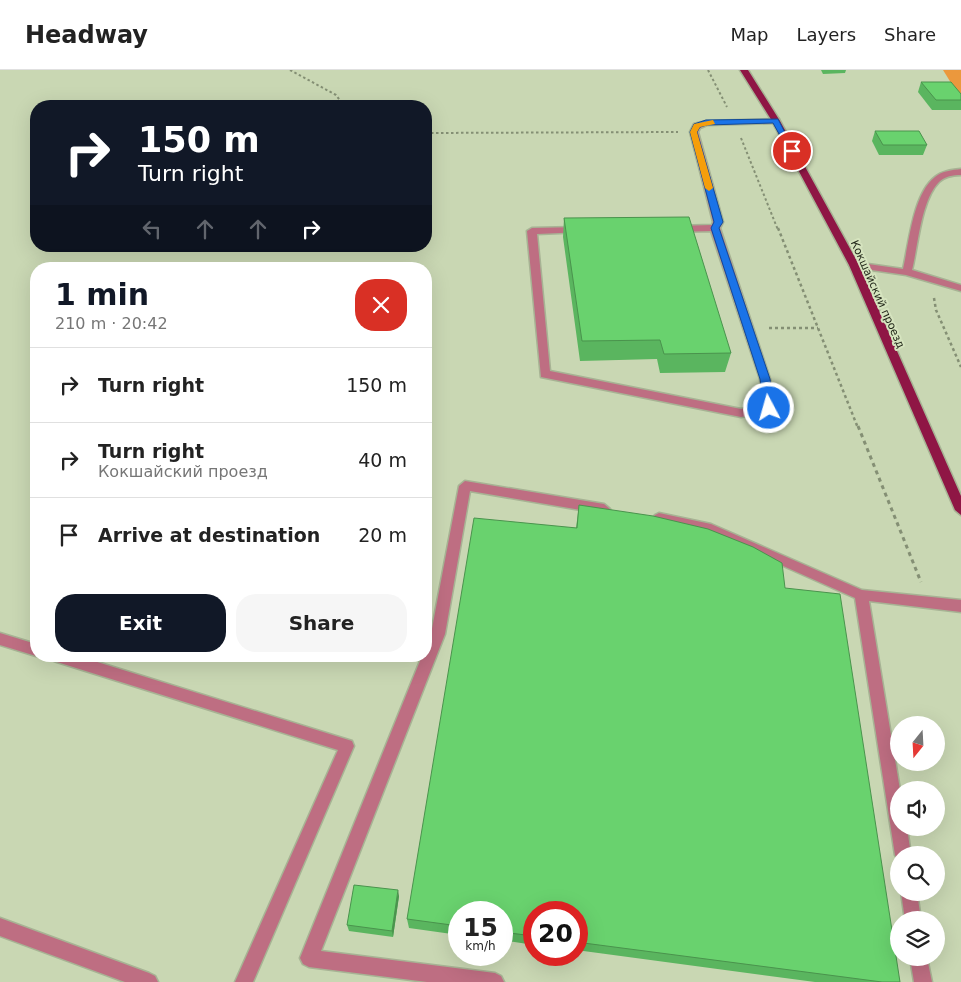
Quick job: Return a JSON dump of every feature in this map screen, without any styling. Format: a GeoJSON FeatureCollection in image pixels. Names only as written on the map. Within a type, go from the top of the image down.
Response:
{"type":"FeatureCollection","features":[{"type":"Feature","properties":{"kind":"main road","name":"Кокшайский проезд"},"geometry":{"type":"LineString","coordinates":[[744,70],[776,121],[854,265],[961,510]]}},
{"type":"Feature","properties":{"kind":"street"},"geometry":{"type":"LineString","coordinates":[[590,230],[532,231],[545,374],[741,413],[769,408],[765,379],[715,228],[718,222],[694,132],[697,126],[706,122],[776,121]]}},
{"type":"Feature","properties":{"kind":"street"},"geometry":{"type":"LineString","coordinates":[[907,272],[925,197],[936,180],[951,172],[961,172]]}},
{"type":"Feature","properties":{"kind":"street"},"geometry":{"type":"LineString","coordinates":[[667,229],[715,228]]}},
{"type":"Feature","properties":{"kind":"street"},"geometry":{"type":"LineString","coordinates":[[854,265],[907,272],[961,288]]}},
{"type":"Feature","properties":{"kind":"street"},"geometry":{"type":"LineString","coordinates":[[432,649],[438,634],[465,486],[620,512]]}},
{"type":"Feature","properties":{"kind":"street"},"geometry":{"type":"LineString","coordinates":[[649,517],[707,527],[861,595],[961,606]]}},
{"type":"Feature","properties":{"kind":"street"},"geometry":{"type":"LineString","coordinates":[[861,595],[902,846]]}},
{"type":"Feature","properties":{"kind":"street"},"geometry":{"type":"LineString","coordinates":[[0,639],[30,648]]}},
{"type":"Feature","properties":{"kind":"street"},"geometry":{"type":"LineString","coordinates":[[76,662],[346,746],[244,982]]}},
{"type":"Feature","properties":{"kind":"street"},"geometry":{"type":"LineString","coordinates":[[427,662],[309,958],[495,982]]}},
{"type":"Feature","properties":{"kind":"street"},"geometry":{"type":"LineString","coordinates":[[0,927],[149,982]]}},
{"type":"Feature","properties":{"kind":"street"},"geometry":{"type":"LineString","coordinates":[[920,966],[923,982]]}},
{"type":"Feature","properties":{"kind":"path"},"geometry":{"type":"LineString","coordinates":[[290,70],[336,95],[340,100]]}},
{"type":"Feature","properties":{"kind":"path"},"geometry":{"type":"LineString","coordinates":[[708,70],[734,122],[929,602]]}},
{"type":"Feature","properties":{"kind":"path"},"geometry":{"type":"LineString","coordinates":[[432,133],[694,132]]}},
{"type":"Feature","properties":{"kind":"path"},"geometry":{"type":"LineString","coordinates":[[933,280],[936,310],[961,367]]}},
{"type":"Feature","properties":{"kind":"shaded area"},"geometry":{"type":"Polygon","coordinates":[[[943,70],[961,70],[961,99],[943,70]]]}},
{"type":"Feature","properties":{"kind":"building"},"geometry":{"type":"Polygon","coordinates":[[[921,82],[951,82],[961,94],[961,100],[936,100],[921,82]]]}},
{"type":"Feature","properties":{"kind":"building"},"geometry":{"type":"Polygon","coordinates":[[[875,131],[919,131],[927,145],[883,145],[875,131]]]}},
{"type":"Feature","properties":{"kind":"building"},"geometry":{"type":"Polygon","coordinates":[[[689,217],[731,353],[664,354],[660,340],[582,341],[564,218],[689,217]]]}},
{"type":"Feature","properties":{"kind":"building"},"geometry":{"type":"Polygon","coordinates":[[[579,505],[653,516],[708,529],[753,547],[782,563],[785,588],[840,594],[890,917],[890,966],[898,966],[900,982],[882,982],[588,944],[588,901],[523,901],[523,935],[513,933],[513,901],[448,901],[448,925],[407,919],[474,518],[577,528],[579,505]]]}},
{"type":"Feature","properties":{"kind":"building"},"geometry":{"type":"Polygon","coordinates":[[[354,885],[398,890],[392,931],[347,925],[354,885]]]}},
{"type":"Feature","properties":{"kind":"slow traffic"},"geometry":{"type":"LineString","coordinates":[[709,188],[694,132],[697,126],[706,122],[713,122]]}},
{"type":"Feature","properties":{"kind":"route"},"geometry":{"type":"LineString","coordinates":[[769,408],[765,379],[715,228],[718,222],[694,132],[697,126],[706,122],[776,121],[792,151]]}}]}
